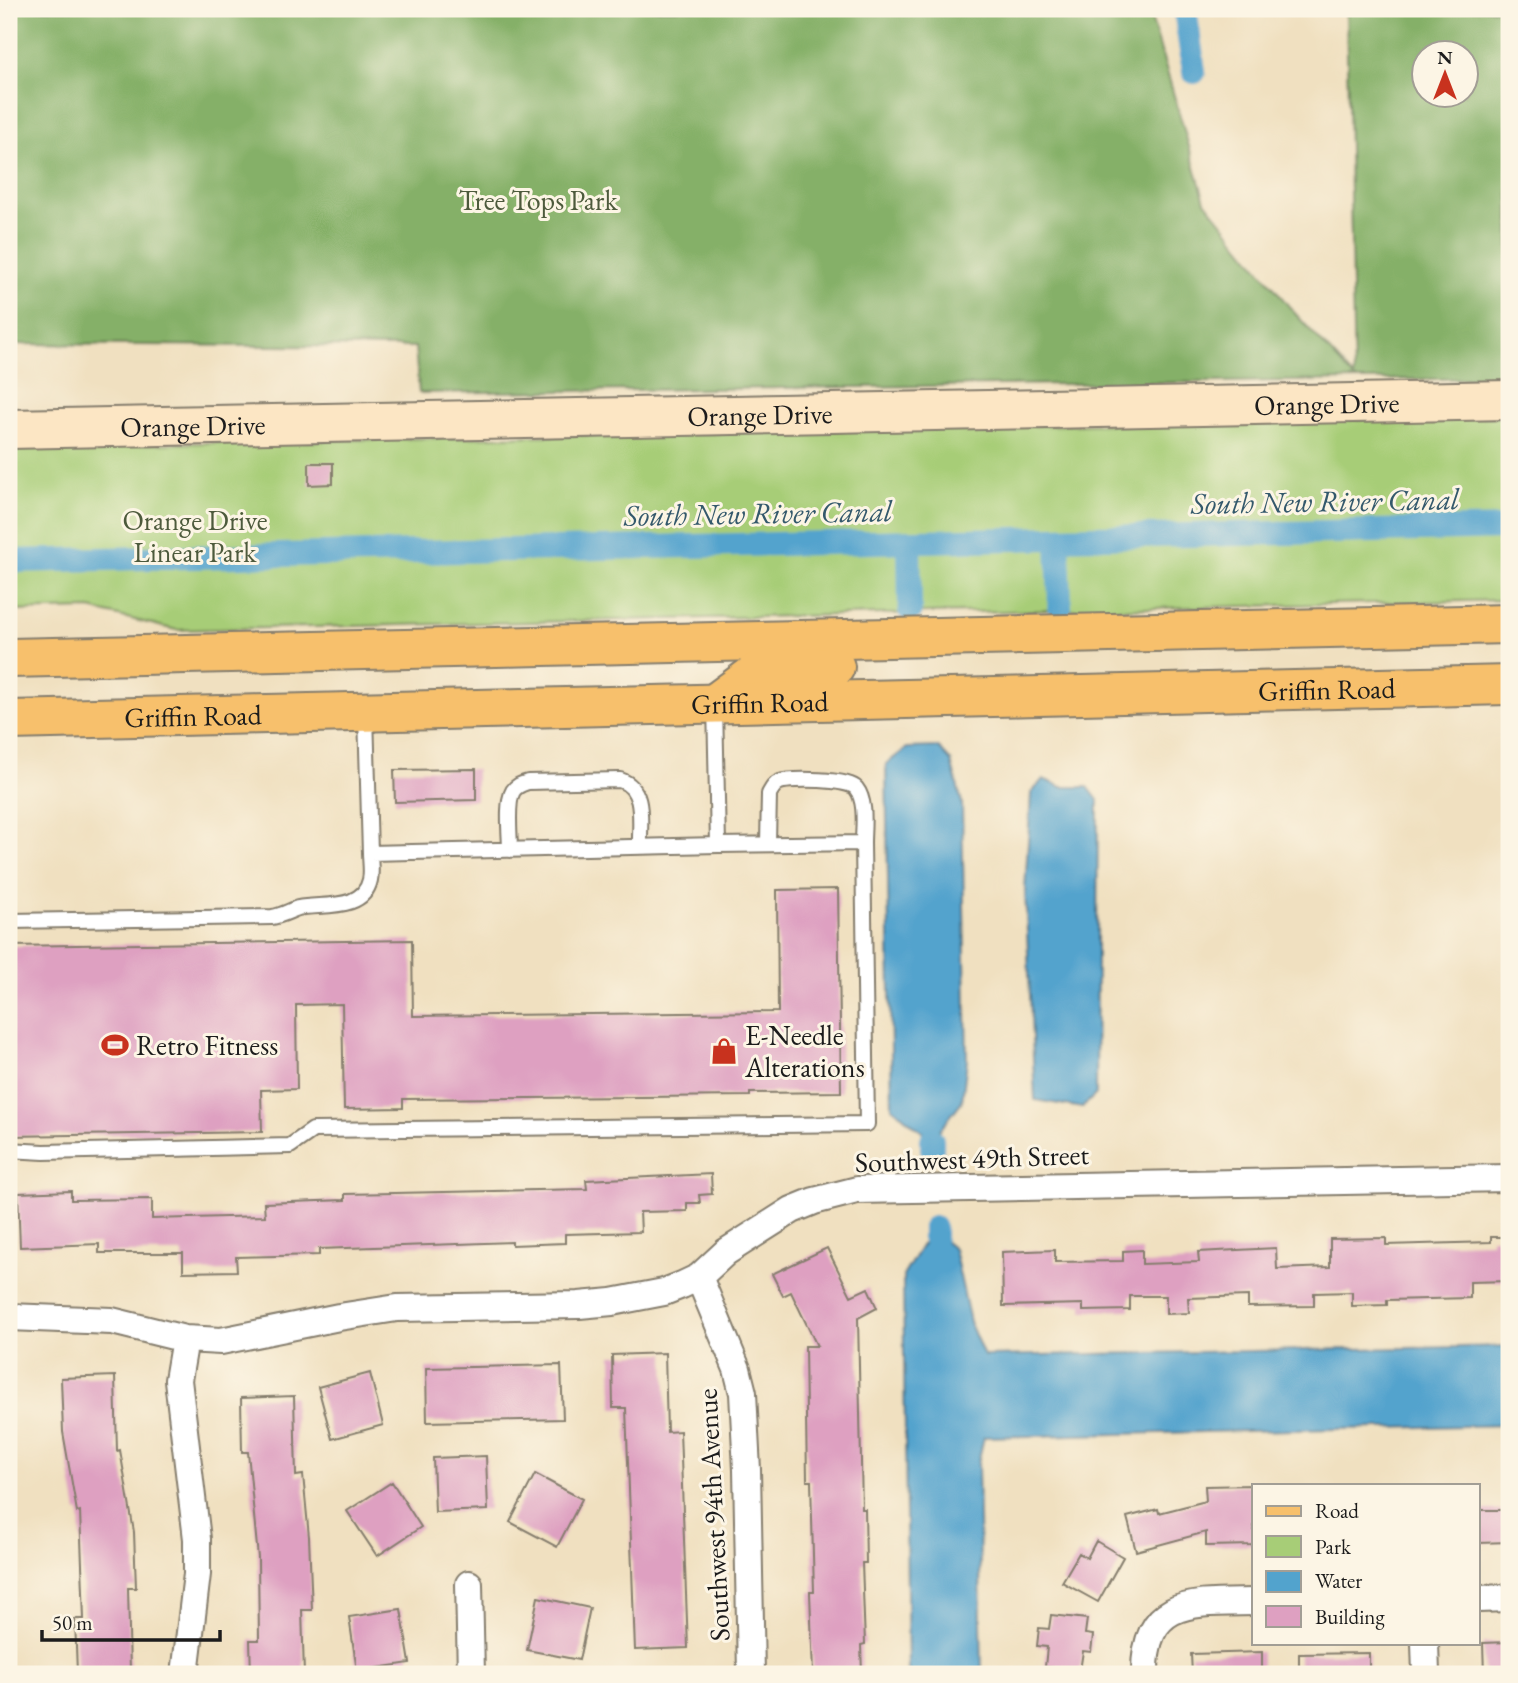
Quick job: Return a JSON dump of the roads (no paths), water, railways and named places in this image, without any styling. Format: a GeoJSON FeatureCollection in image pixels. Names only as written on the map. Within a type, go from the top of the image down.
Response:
{"type":"FeatureCollection","features":[{"type":"Feature","properties":{"kind":"main road"},"geometry":{"type":"LineString","coordinates":[[9,658],[1509,624]]}},
{"type":"Feature","properties":{"kind":"main road"},"geometry":{"type":"LineString","coordinates":[[715,703],[761,669],[1048,661],[1130,634]]}},
{"type":"Feature","properties":{"kind":"main road"},"geometry":{"type":"LineString","coordinates":[[1200,691],[1258,676],[1509,661]]}},
{"type":"Feature","properties":{"kind":"main road","name":"Griffin Road"},"geometry":{"type":"LineString","coordinates":[[9,720],[1509,685]]}},
{"type":"Feature","properties":{"kind":"street","name":"Orange Drive"},"geometry":{"type":"LineString","coordinates":[[9,429],[1509,400]]}},
{"type":"Feature","properties":{"kind":"street","name":"Southwest 49th Street"},"geometry":{"type":"LineString","coordinates":[[9,1317],[113,1321],[185,1339],[221,1341],[397,1308],[612,1302],[664,1292],[699,1276],[734,1247],[792,1210],[814,1201],[857,1190],[1509,1178]]}},
{"type":"Feature","properties":{"kind":"street","name":"Southwest 94th Avenue"},"geometry":{"type":"LineString","coordinates":[[699,1276],[733,1358],[743,1393],[751,1674]]}},
{"type":"Feature","properties":{"kind":"street"},"geometry":{"type":"LineString","coordinates":[[185,1339],[178,1380],[197,1539],[186,1674]]}},
{"type":"Feature","properties":{"kind":"street"},"geometry":{"type":"LineString","coordinates":[[469,1584],[471,1674]]}},
{"type":"Feature","properties":{"kind":"street"},"geometry":{"type":"LineString","coordinates":[[1480,1599],[1509,1598]]}},
{"type":"Feature","properties":{"kind":"street"},"geometry":{"type":"LineString","coordinates":[[1145,1674],[1147,1644],[1160,1620],[1181,1607],[1252,1602]]}},
{"type":"Feature","properties":{"kind":"street"},"geometry":{"type":"LineString","coordinates":[[1425,1644],[1426,1674]]}},
{"type":"Feature","properties":{"kind":"lane"},"geometry":{"type":"LineString","coordinates":[[715,703],[718,845]]}},
{"type":"Feature","properties":{"kind":"lane"},"geometry":{"type":"LineString","coordinates":[[9,921],[272,917],[296,909],[354,901],[365,892],[370,880],[366,710]]}},
{"type":"Feature","properties":{"kind":"lane"},"geometry":{"type":"LineString","coordinates":[[510,850],[510,801],[518,786],[528,782],[620,780],[629,783],[639,798],[640,847]]}},
{"type":"Feature","properties":{"kind":"lane"},"geometry":{"type":"LineString","coordinates":[[9,1150],[44,1152],[290,1146],[313,1130],[867,1124],[862,806],[856,788],[841,782],[787,781],[773,787],[769,794],[768,844]]}},
{"type":"Feature","properties":{"kind":"lane"},"geometry":{"type":"LineString","coordinates":[[370,853],[863,843]]}},
{"type":"Feature","properties":{"kind":"water"},"geometry":{"type":"Polygon","coordinates":[[[938,747],[951,761],[962,803],[967,1060],[962,1101],[932,1140],[892,1107],[886,764],[907,748],[938,747]]]}},
{"type":"Feature","properties":{"kind":"water"},"geometry":{"type":"Polygon","coordinates":[[[1043,779],[1062,787],[1088,787],[1098,800],[1096,1094],[1082,1108],[1035,1100],[1025,890],[1031,794],[1043,779]]]}},
{"type":"Feature","properties":{"kind":"water"},"geometry":{"type":"Polygon","coordinates":[[[939,1237],[954,1249],[971,1326],[984,1356],[1509,1346],[1509,1425],[984,1437],[978,1463],[982,1674],[908,1674],[903,1276],[926,1238],[939,1237]]]}},
{"type":"Feature","properties":{"kind":"waterway"},"geometry":{"type":"LineString","coordinates":[[1106,9],[1125,9]]}},
{"type":"Feature","properties":{"kind":"waterway"},"geometry":{"type":"LineString","coordinates":[[1185,9],[1194,72]]}},
{"type":"Feature","properties":{"kind":"waterway","name":"South New River Canal"},"geometry":{"type":"LineString","coordinates":[[9,561],[1509,528]]}},
{"type":"Feature","properties":{"kind":"waterway"},"geometry":{"type":"LineString","coordinates":[[1058,539],[1060,607]]}},
{"type":"Feature","properties":{"kind":"waterway"},"geometry":{"type":"LineString","coordinates":[[909,542],[910,610]]}},
{"type":"Feature","properties":{"kind":"waterway"},"geometry":{"type":"LineString","coordinates":[[932,1140],[932,1149]]}},
{"type":"Feature","properties":{"kind":"waterway"},"geometry":{"type":"LineString","coordinates":[[934,1228],[934,1237]]}},
{"type":"Feature","properties":{"kind":"place","name":"Retro Fitness"},"geometry":{"type":"Point","coordinates":[115,1045]}},
{"type":"Feature","properties":{"kind":"place","name":"E-Needle Alterations"},"geometry":{"type":"Point","coordinates":[724,1051]}},
{"type":"Feature","properties":{"kind":"park label","name":"Tree Tops Park"},"geometry":{"type":"Point","coordinates":[538,200]}},
{"type":"Feature","properties":{"kind":"park label","name":"Orange Drive Linear Park"},"geometry":{"type":"Point","coordinates":[195,536]}}]}
